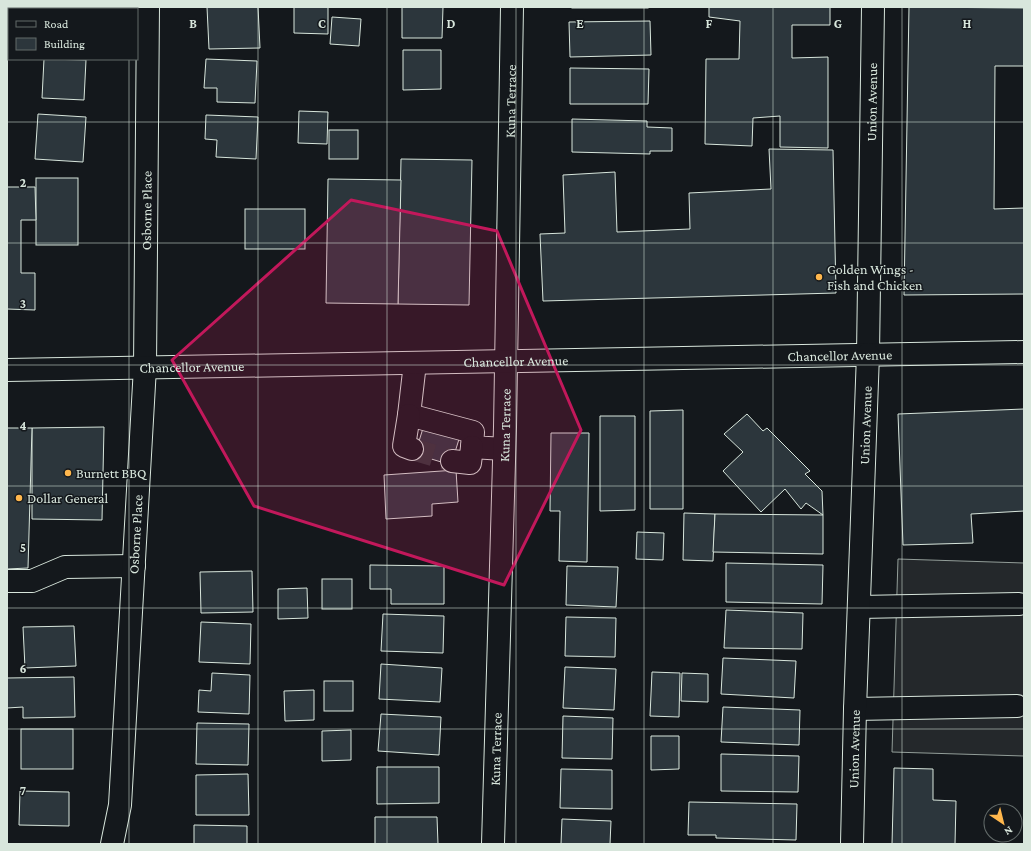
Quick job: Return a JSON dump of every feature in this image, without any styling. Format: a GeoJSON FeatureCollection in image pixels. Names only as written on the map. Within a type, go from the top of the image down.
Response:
{"type":"FeatureCollection","features":[{"type":"Feature","properties":{"kind":"street","name":"Osborne Place"},"geometry":{"type":"LineString","coordinates":[[112,844],[120,805],[145,367],[148,7]]}},
{"type":"Feature","properties":{"kind":"street","name":"Kuna Terrace"},"geometry":{"type":"LineString","coordinates":[[493,844],[506,361],[512,7]]}},
{"type":"Feature","properties":{"kind":"street","name":"Union Avenue"},"geometry":{"type":"LineString","coordinates":[[852,844],[855,709],[868,354],[874,7]]}},
{"type":"Feature","properties":{"kind":"street","name":"Chancellor Avenue"},"geometry":{"type":"LineString","coordinates":[[7,370],[1024,352]]}},
{"type":"Feature","properties":{"kind":"street"},"geometry":{"type":"LineString","coordinates":[[412,449],[404,446],[415,363]]}},
{"type":"Feature","properties":{"kind":"street"},"geometry":{"type":"LineString","coordinates":[[409,415],[473,432],[470,463],[452,461]]}},
{"type":"Feature","properties":{"kind":"street"},"geometry":{"type":"LineString","coordinates":[[472,447],[504,449]]}},
{"type":"Feature","properties":{"kind":"street"},"geometry":{"type":"LineString","coordinates":[[7,581],[32,581],[65,567],[134,566]]}},
{"type":"Feature","properties":{"kind":"street"},"geometry":{"type":"LineString","coordinates":[[859,607],[1019,604]]}},
{"type":"Feature","properties":{"kind":"street"},"geometry":{"type":"LineString","coordinates":[[855,709],[1016,706]]}},
{"type":"Feature","properties":{"kind":"highlighted area"},"geometry":{"type":"Polygon","coordinates":[[[351,200],[497,231],[581,430],[504,585],[254,506],[172,360],[351,200]]]}},
{"type":"Feature","properties":{"kind":"shaded area"},"geometry":{"type":"Polygon","coordinates":[[[898,559],[1024,563],[1024,756],[892,752],[898,559]]]}},
{"type":"Feature","properties":{"kind":"building"},"geometry":{"type":"Polygon","coordinates":[[[44,7],[87,7],[87,8],[44,7]]]}},
{"type":"Feature","properties":{"kind":"building"},"geometry":{"type":"Polygon","coordinates":[[[207,7],[258,7],[260,48],[209,49],[207,7]]]}},
{"type":"Feature","properties":{"kind":"building"},"geometry":{"type":"Polygon","coordinates":[[[294,7],[328,7],[328,34],[294,33],[294,7]]]}},
{"type":"Feature","properties":{"kind":"building"},"geometry":{"type":"Polygon","coordinates":[[[402,7],[443,7],[442,38],[402,38],[402,7]]]}},
{"type":"Feature","properties":{"kind":"building"},"geometry":{"type":"Polygon","coordinates":[[[648,7],[648,8],[572,8],[648,7]]]}},
{"type":"Feature","properties":{"kind":"building"},"geometry":{"type":"Polygon","coordinates":[[[709,7],[830,7],[830,25],[792,25],[792,58],[828,57],[828,148],[780,147],[780,116],[753,118],[752,146],[705,144],[706,59],[739,59],[740,21],[709,17],[709,7]]]}},
{"type":"Feature","properties":{"kind":"building"},"geometry":{"type":"Polygon","coordinates":[[[909,7],[1024,8],[1024,66],[995,66],[994,209],[1024,208],[1024,294],[904,295],[909,7]]]}},
{"type":"Feature","properties":{"kind":"building"},"geometry":{"type":"Polygon","coordinates":[[[332,17],[361,19],[359,46],[330,44],[332,17]]]}},
{"type":"Feature","properties":{"kind":"building"},"geometry":{"type":"Polygon","coordinates":[[[650,21],[651,55],[570,57],[569,22],[650,21]]]}},
{"type":"Feature","properties":{"kind":"building"},"geometry":{"type":"Polygon","coordinates":[[[403,50],[441,50],[441,89],[403,90],[403,50]]]}},
{"type":"Feature","properties":{"kind":"building"},"geometry":{"type":"Polygon","coordinates":[[[206,59],[257,61],[255,103],[217,102],[217,88],[204,88],[206,59]]]}},
{"type":"Feature","properties":{"kind":"building"},"geometry":{"type":"Polygon","coordinates":[[[44,60],[86,60],[84,100],[42,98],[44,60]]]}},
{"type":"Feature","properties":{"kind":"building"},"geometry":{"type":"Polygon","coordinates":[[[570,68],[649,69],[648,104],[570,104],[570,68]]]}},
{"type":"Feature","properties":{"kind":"building"},"geometry":{"type":"Polygon","coordinates":[[[299,111],[328,112],[327,144],[298,143],[299,111]]]}},
{"type":"Feature","properties":{"kind":"building"},"geometry":{"type":"Polygon","coordinates":[[[38,114],[86,117],[83,162],[35,159],[38,114]]]}},
{"type":"Feature","properties":{"kind":"building"},"geometry":{"type":"Polygon","coordinates":[[[206,115],[258,117],[256,159],[216,157],[217,140],[205,139],[206,115]]]}},
{"type":"Feature","properties":{"kind":"building"},"geometry":{"type":"Polygon","coordinates":[[[572,119],[647,121],[647,127],[672,128],[672,151],[650,151],[650,154],[572,152],[572,119]]]}},
{"type":"Feature","properties":{"kind":"building"},"geometry":{"type":"Polygon","coordinates":[[[329,130],[358,130],[358,159],[329,159],[329,130]]]}},
{"type":"Feature","properties":{"kind":"building"},"geometry":{"type":"Polygon","coordinates":[[[769,149],[833,150],[836,293],[543,301],[540,234],[565,233],[563,175],[615,172],[617,232],[690,229],[689,193],[771,189],[769,149]]]}},
{"type":"Feature","properties":{"kind":"building"},"geometry":{"type":"Polygon","coordinates":[[[401,159],[472,160],[469,305],[398,304],[401,159]]]}},
{"type":"Feature","properties":{"kind":"building"},"geometry":{"type":"Polygon","coordinates":[[[36,178],[78,178],[78,245],[36,245],[36,178]]]}},
{"type":"Feature","properties":{"kind":"building"},"geometry":{"type":"Polygon","coordinates":[[[328,179],[401,180],[398,304],[326,303],[328,179]]]}},
{"type":"Feature","properties":{"kind":"building"},"geometry":{"type":"Polygon","coordinates":[[[7,187],[35,187],[36,220],[21,220],[21,273],[35,273],[35,310],[7,309],[7,187]]]}},
{"type":"Feature","properties":{"kind":"building"},"geometry":{"type":"Polygon","coordinates":[[[245,209],[305,209],[305,249],[245,249],[245,209]]]}},
{"type":"Feature","properties":{"kind":"building"},"geometry":{"type":"Polygon","coordinates":[[[1024,409],[1024,511],[971,514],[973,543],[903,545],[898,414],[1024,409]]]}},
{"type":"Feature","properties":{"kind":"building"},"geometry":{"type":"Polygon","coordinates":[[[683,410],[683,509],[650,509],[650,411],[683,410]]]}},
{"type":"Feature","properties":{"kind":"building"},"geometry":{"type":"Polygon","coordinates":[[[747,414],[763,431],[767,428],[810,471],[805,474],[822,491],[823,515],[806,503],[801,509],[785,489],[761,512],[723,471],[743,452],[724,434],[747,414]]]}},
{"type":"Feature","properties":{"kind":"building"},"geometry":{"type":"Polygon","coordinates":[[[600,416],[635,416],[635,510],[600,511],[600,416]]]}},
{"type":"Feature","properties":{"kind":"building"},"geometry":{"type":"Polygon","coordinates":[[[424,425],[460,436],[451,465],[415,454],[424,425]]]}},
{"type":"Feature","properties":{"kind":"building","name":"Burnett BBQ"},"geometry":{"type":"Polygon","coordinates":[[[104,427],[102,520],[32,519],[32,428],[104,427]]]}},
{"type":"Feature","properties":{"kind":"building","name":"Dollar General"},"geometry":{"type":"Polygon","coordinates":[[[7,428],[32,428],[28,568],[7,569],[7,428]]]}},
{"type":"Feature","properties":{"kind":"building"},"geometry":{"type":"Polygon","coordinates":[[[551,433],[589,433],[587,562],[559,561],[560,511],[550,511],[551,433]]]}},
{"type":"Feature","properties":{"kind":"building"},"geometry":{"type":"Polygon","coordinates":[[[456,470],[458,502],[432,504],[432,516],[386,519],[384,475],[456,470]]]}},
{"type":"Feature","properties":{"kind":"building"},"geometry":{"type":"Polygon","coordinates":[[[684,513],[715,514],[713,561],[683,560],[684,513]]]}},
{"type":"Feature","properties":{"kind":"building"},"geometry":{"type":"Polygon","coordinates":[[[715,514],[823,515],[823,554],[713,552],[715,514]]]}},
{"type":"Feature","properties":{"kind":"building"},"geometry":{"type":"Polygon","coordinates":[[[637,532],[664,533],[663,560],[636,559],[637,532]]]}},
{"type":"Feature","properties":{"kind":"building"},"geometry":{"type":"Polygon","coordinates":[[[726,563],[823,565],[822,604],[726,602],[726,563]]]}},
{"type":"Feature","properties":{"kind":"building"},"geometry":{"type":"Polygon","coordinates":[[[370,565],[444,566],[444,604],[391,604],[391,589],[370,589],[370,565]]]}},
{"type":"Feature","properties":{"kind":"building"},"geometry":{"type":"Polygon","coordinates":[[[567,566],[618,567],[616,607],[566,605],[567,566]]]}},
{"type":"Feature","properties":{"kind":"building"},"geometry":{"type":"Polygon","coordinates":[[[252,571],[253,612],[201,613],[200,572],[252,571]]]}},
{"type":"Feature","properties":{"kind":"building"},"geometry":{"type":"Polygon","coordinates":[[[322,579],[352,579],[352,609],[322,609],[322,579]]]}},
{"type":"Feature","properties":{"kind":"building"},"geometry":{"type":"Polygon","coordinates":[[[307,588],[308,618],[278,619],[278,589],[307,588]]]}},
{"type":"Feature","properties":{"kind":"building"},"geometry":{"type":"Polygon","coordinates":[[[726,610],[803,613],[802,649],[724,648],[726,610]]]}},
{"type":"Feature","properties":{"kind":"building"},"geometry":{"type":"Polygon","coordinates":[[[383,614],[444,616],[443,653],[381,651],[383,614]]]}},
{"type":"Feature","properties":{"kind":"building"},"geometry":{"type":"Polygon","coordinates":[[[566,617],[616,618],[615,657],[565,656],[566,617]]]}},
{"type":"Feature","properties":{"kind":"building"},"geometry":{"type":"Polygon","coordinates":[[[201,622],[251,624],[250,664],[199,662],[201,622]]]}},
{"type":"Feature","properties":{"kind":"building"},"geometry":{"type":"Polygon","coordinates":[[[74,626],[76,666],[25,668],[23,627],[74,626]]]}},
{"type":"Feature","properties":{"kind":"building"},"geometry":{"type":"Polygon","coordinates":[[[723,658],[796,661],[794,698],[721,694],[723,658]]]}},
{"type":"Feature","properties":{"kind":"building"},"geometry":{"type":"Polygon","coordinates":[[[381,664],[442,668],[440,702],[379,699],[381,664]]]}},
{"type":"Feature","properties":{"kind":"building"},"geometry":{"type":"Polygon","coordinates":[[[565,667],[616,669],[614,710],[563,708],[565,667]]]}},
{"type":"Feature","properties":{"kind":"building"},"geometry":{"type":"Polygon","coordinates":[[[652,672],[680,673],[679,717],[650,716],[652,672]]]}},
{"type":"Feature","properties":{"kind":"building"},"geometry":{"type":"Polygon","coordinates":[[[212,673],[250,675],[249,714],[198,712],[199,690],[211,691],[212,673]]]}},
{"type":"Feature","properties":{"kind":"building"},"geometry":{"type":"Polygon","coordinates":[[[682,673],[708,674],[708,702],[681,701],[682,673]]]}},
{"type":"Feature","properties":{"kind":"building"},"geometry":{"type":"Polygon","coordinates":[[[74,677],[75,717],[23,718],[23,707],[7,708],[7,678],[74,677]]]}},
{"type":"Feature","properties":{"kind":"building"},"geometry":{"type":"Polygon","coordinates":[[[324,681],[353,681],[353,711],[324,711],[324,681]]]}},
{"type":"Feature","properties":{"kind":"building"},"geometry":{"type":"Polygon","coordinates":[[[314,690],[314,720],[285,721],[284,691],[314,690]]]}},
{"type":"Feature","properties":{"kind":"building"},"geometry":{"type":"Polygon","coordinates":[[[723,707],[800,710],[799,745],[721,742],[723,707]]]}},
{"type":"Feature","properties":{"kind":"building"},"geometry":{"type":"Polygon","coordinates":[[[381,714],[441,717],[439,755],[378,751],[381,714]]]}},
{"type":"Feature","properties":{"kind":"building"},"geometry":{"type":"Polygon","coordinates":[[[563,716],[613,718],[612,759],[562,758],[563,716]]]}},
{"type":"Feature","properties":{"kind":"building"},"geometry":{"type":"Polygon","coordinates":[[[197,723],[249,724],[248,765],[196,764],[197,723]]]}},
{"type":"Feature","properties":{"kind":"building"},"geometry":{"type":"Polygon","coordinates":[[[21,729],[73,729],[73,769],[21,769],[21,729]]]}},
{"type":"Feature","properties":{"kind":"building"},"geometry":{"type":"Polygon","coordinates":[[[351,730],[351,760],[322,761],[322,731],[351,730]]]}},
{"type":"Feature","properties":{"kind":"building"},"geometry":{"type":"Polygon","coordinates":[[[651,736],[679,736],[679,769],[651,770],[651,736]]]}},
{"type":"Feature","properties":{"kind":"building"},"geometry":{"type":"Polygon","coordinates":[[[721,754],[799,756],[798,792],[721,791],[721,754]]]}},
{"type":"Feature","properties":{"kind":"building"},"geometry":{"type":"Polygon","coordinates":[[[377,767],[439,767],[439,803],[377,804],[377,767]]]}},
{"type":"Feature","properties":{"kind":"building"},"geometry":{"type":"Polygon","coordinates":[[[894,768],[933,769],[933,800],[956,801],[955,844],[892,844],[894,768]]]}},
{"type":"Feature","properties":{"kind":"building"},"geometry":{"type":"Polygon","coordinates":[[[561,769],[612,770],[612,809],[560,808],[561,769]]]}},
{"type":"Feature","properties":{"kind":"building"},"geometry":{"type":"Polygon","coordinates":[[[248,774],[249,815],[196,815],[196,775],[248,774]]]}},
{"type":"Feature","properties":{"kind":"building"},"geometry":{"type":"Polygon","coordinates":[[[20,791],[69,792],[69,826],[19,825],[20,791]]]}},
{"type":"Feature","properties":{"kind":"building"},"geometry":{"type":"Polygon","coordinates":[[[689,802],[797,804],[796,840],[716,838],[716,835],[688,835],[689,802]]]}},
{"type":"Feature","properties":{"kind":"building"},"geometry":{"type":"Polygon","coordinates":[[[375,817],[437,817],[438,844],[375,844],[375,817]]]}},
{"type":"Feature","properties":{"kind":"building"},"geometry":{"type":"Polygon","coordinates":[[[562,819],[611,821],[610,844],[561,844],[562,819]]]}},
{"type":"Feature","properties":{"kind":"building"},"geometry":{"type":"Polygon","coordinates":[[[194,825],[247,826],[247,844],[194,844],[194,825]]]}},
{"type":"Feature","properties":{"kind":"tunnel"},"geometry":{"type":"LineString","coordinates":[[412,449],[452,461]]}},
{"type":"Feature","properties":{"kind":"place","name":"Golden Wings - Fish and Chicken"},"geometry":{"type":"Point","coordinates":[819,277]}},
{"type":"Feature","properties":{"kind":"place","name":"Burnett BBQ"},"geometry":{"type":"Point","coordinates":[68,473]}},
{"type":"Feature","properties":{"kind":"place","name":"Dollar General"},"geometry":{"type":"Point","coordinates":[19,498]}}]}
